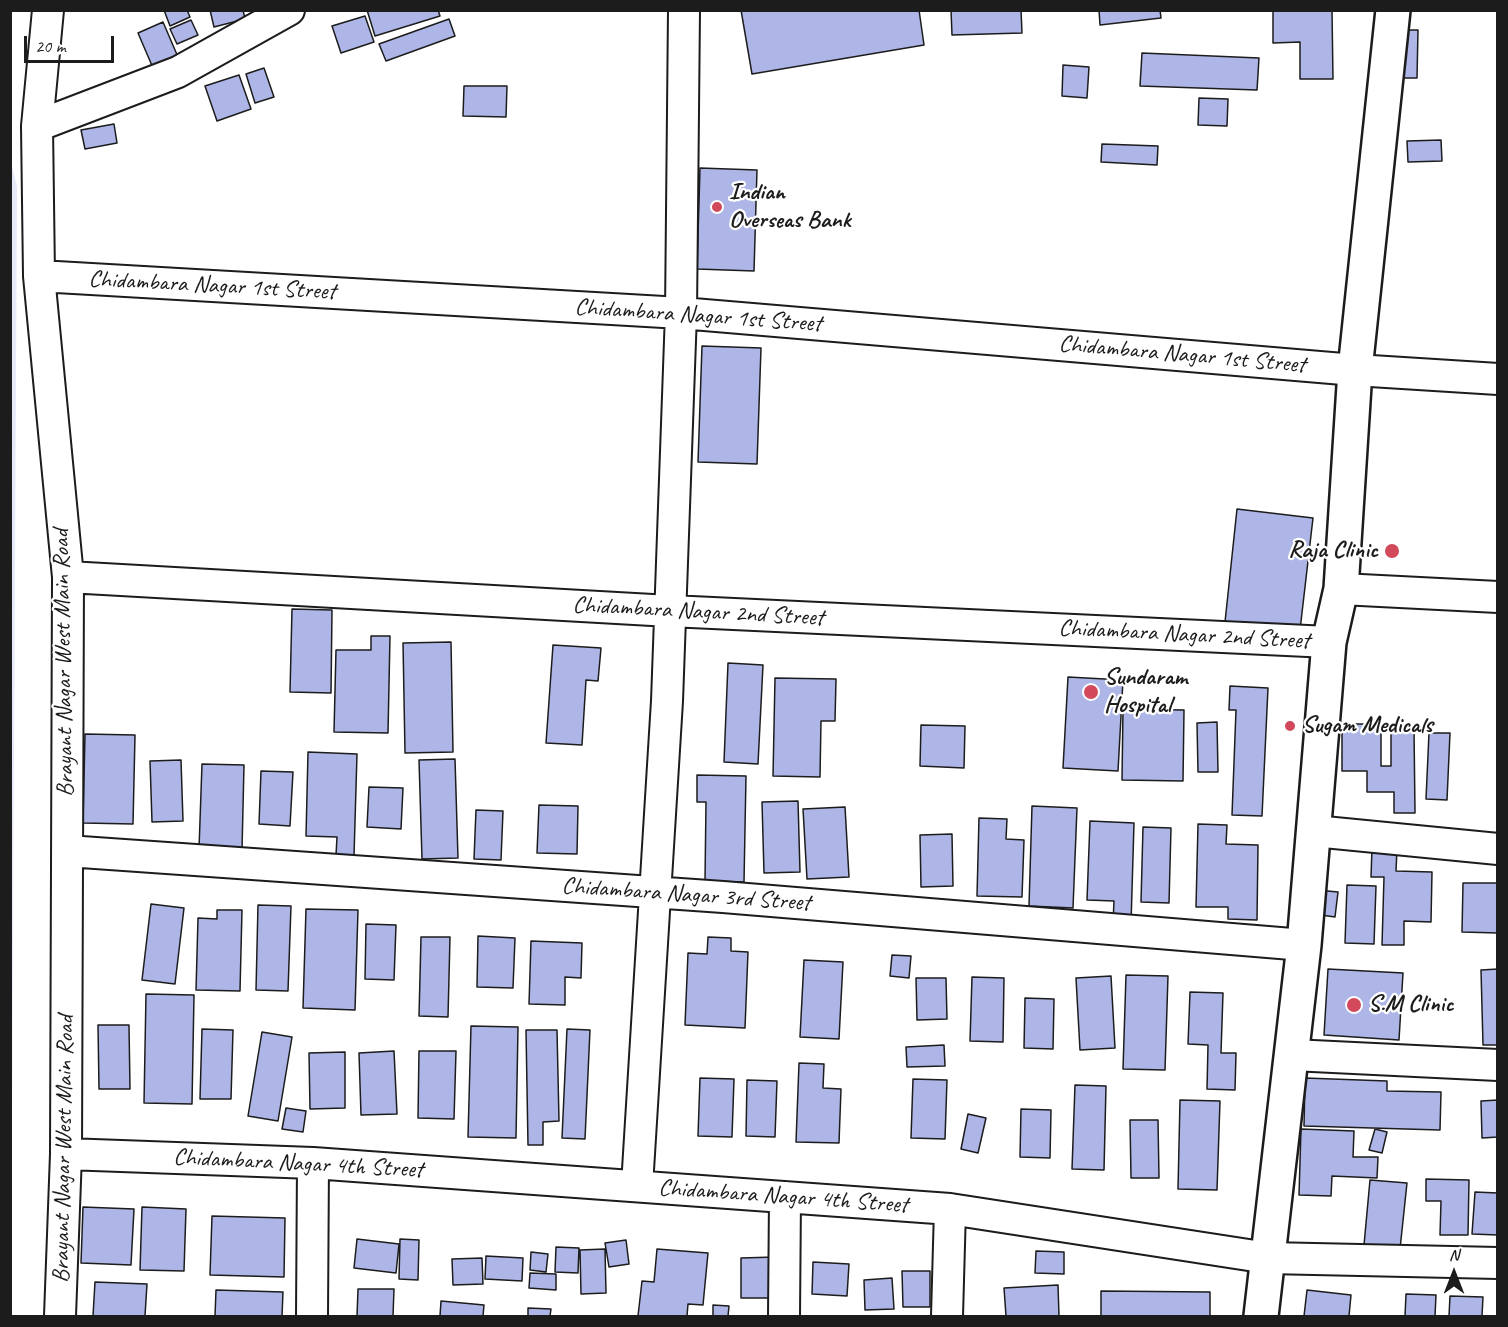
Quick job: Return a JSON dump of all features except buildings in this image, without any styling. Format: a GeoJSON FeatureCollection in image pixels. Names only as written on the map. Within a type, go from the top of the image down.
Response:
{"type":"FeatureCollection","features":[{"type":"Feature","properties":{"kind":"main road"},"geometry":{"type":"LineString","coordinates":[[1261,1317],[1304,945],[1329,642],[1341,588],[1355,370],[1393,10]]}},
{"type":"Feature","properties":{"kind":"street","name":"Brayant Nagar West Main Road"},"geometry":{"type":"LineString","coordinates":[[48,10],[37,126],[39,276],[68,577],[66,1154],[60,1317]]}},
{"type":"Feature","properties":{"kind":"street"},"geometry":{"type":"LineString","coordinates":[[37,126],[178,72],[289,10]]}},
{"type":"Feature","properties":{"kind":"street"},"geometry":{"type":"LineString","coordinates":[[637,1186],[656,892],[670,611],[681,313],[684,10]]}},
{"type":"Feature","properties":{"kind":"street","name":"Chidambara Nagar 1st Street"},"geometry":{"type":"LineString","coordinates":[[39,276],[681,313],[1355,370],[1497,379]]}},
{"type":"Feature","properties":{"kind":"street","name":"Chidambara Nagar 2nd Street"},"geometry":{"type":"LineString","coordinates":[[68,577],[670,611],[1329,642]]}},
{"type":"Feature","properties":{"kind":"street"},"geometry":{"type":"LineString","coordinates":[[1341,588],[1497,597]]}},
{"type":"Feature","properties":{"kind":"street"},"geometry":{"type":"LineString","coordinates":[[1314,831],[1497,849]]}},
{"type":"Feature","properties":{"kind":"street","name":"Chidambara Nagar 3rd Street"},"geometry":{"type":"LineString","coordinates":[[67,851],[656,892],[1304,945]]}},
{"type":"Feature","properties":{"kind":"street"},"geometry":{"type":"LineString","coordinates":[[1292,1055],[1497,1065]]}},
{"type":"Feature","properties":{"kind":"street","name":"Chidambara Nagar 4th Street"},"geometry":{"type":"LineString","coordinates":[[66,1154],[313,1163],[950,1209],[1268,1258],[1497,1263]]}},
{"type":"Feature","properties":{"kind":"street"},"geometry":{"type":"LineString","coordinates":[[312,1317],[313,1163]]}},
{"type":"Feature","properties":{"kind":"street"},"geometry":{"type":"LineString","coordinates":[[784,1317],[785,1197]]}},
{"type":"Feature","properties":{"kind":"street"},"geometry":{"type":"LineString","coordinates":[[947,1317],[950,1209]]}},
{"type":"Feature","properties":{"kind":"shaded area"},"geometry":{"type":"Polygon","coordinates":[[[10,157],[17,187],[11,1316],[10,1316],[10,157]]]}},
{"type":"Feature","properties":{"kind":"place","name":"Indian Overseas Bank"},"geometry":{"type":"Point","coordinates":[717,207]}},
{"type":"Feature","properties":{"kind":"place","name":"Raja Clinic"},"geometry":{"type":"Point","coordinates":[1392,551]}},
{"type":"Feature","properties":{"kind":"place","name":"Sundaram Hospital"},"geometry":{"type":"Point","coordinates":[1091,692]}},
{"type":"Feature","properties":{"kind":"place","name":"Sugam Medicals"},"geometry":{"type":"Point","coordinates":[1290,726]}},
{"type":"Feature","properties":{"kind":"place","name":"S.M Clinic"},"geometry":{"type":"Point","coordinates":[1354,1005]}}]}
